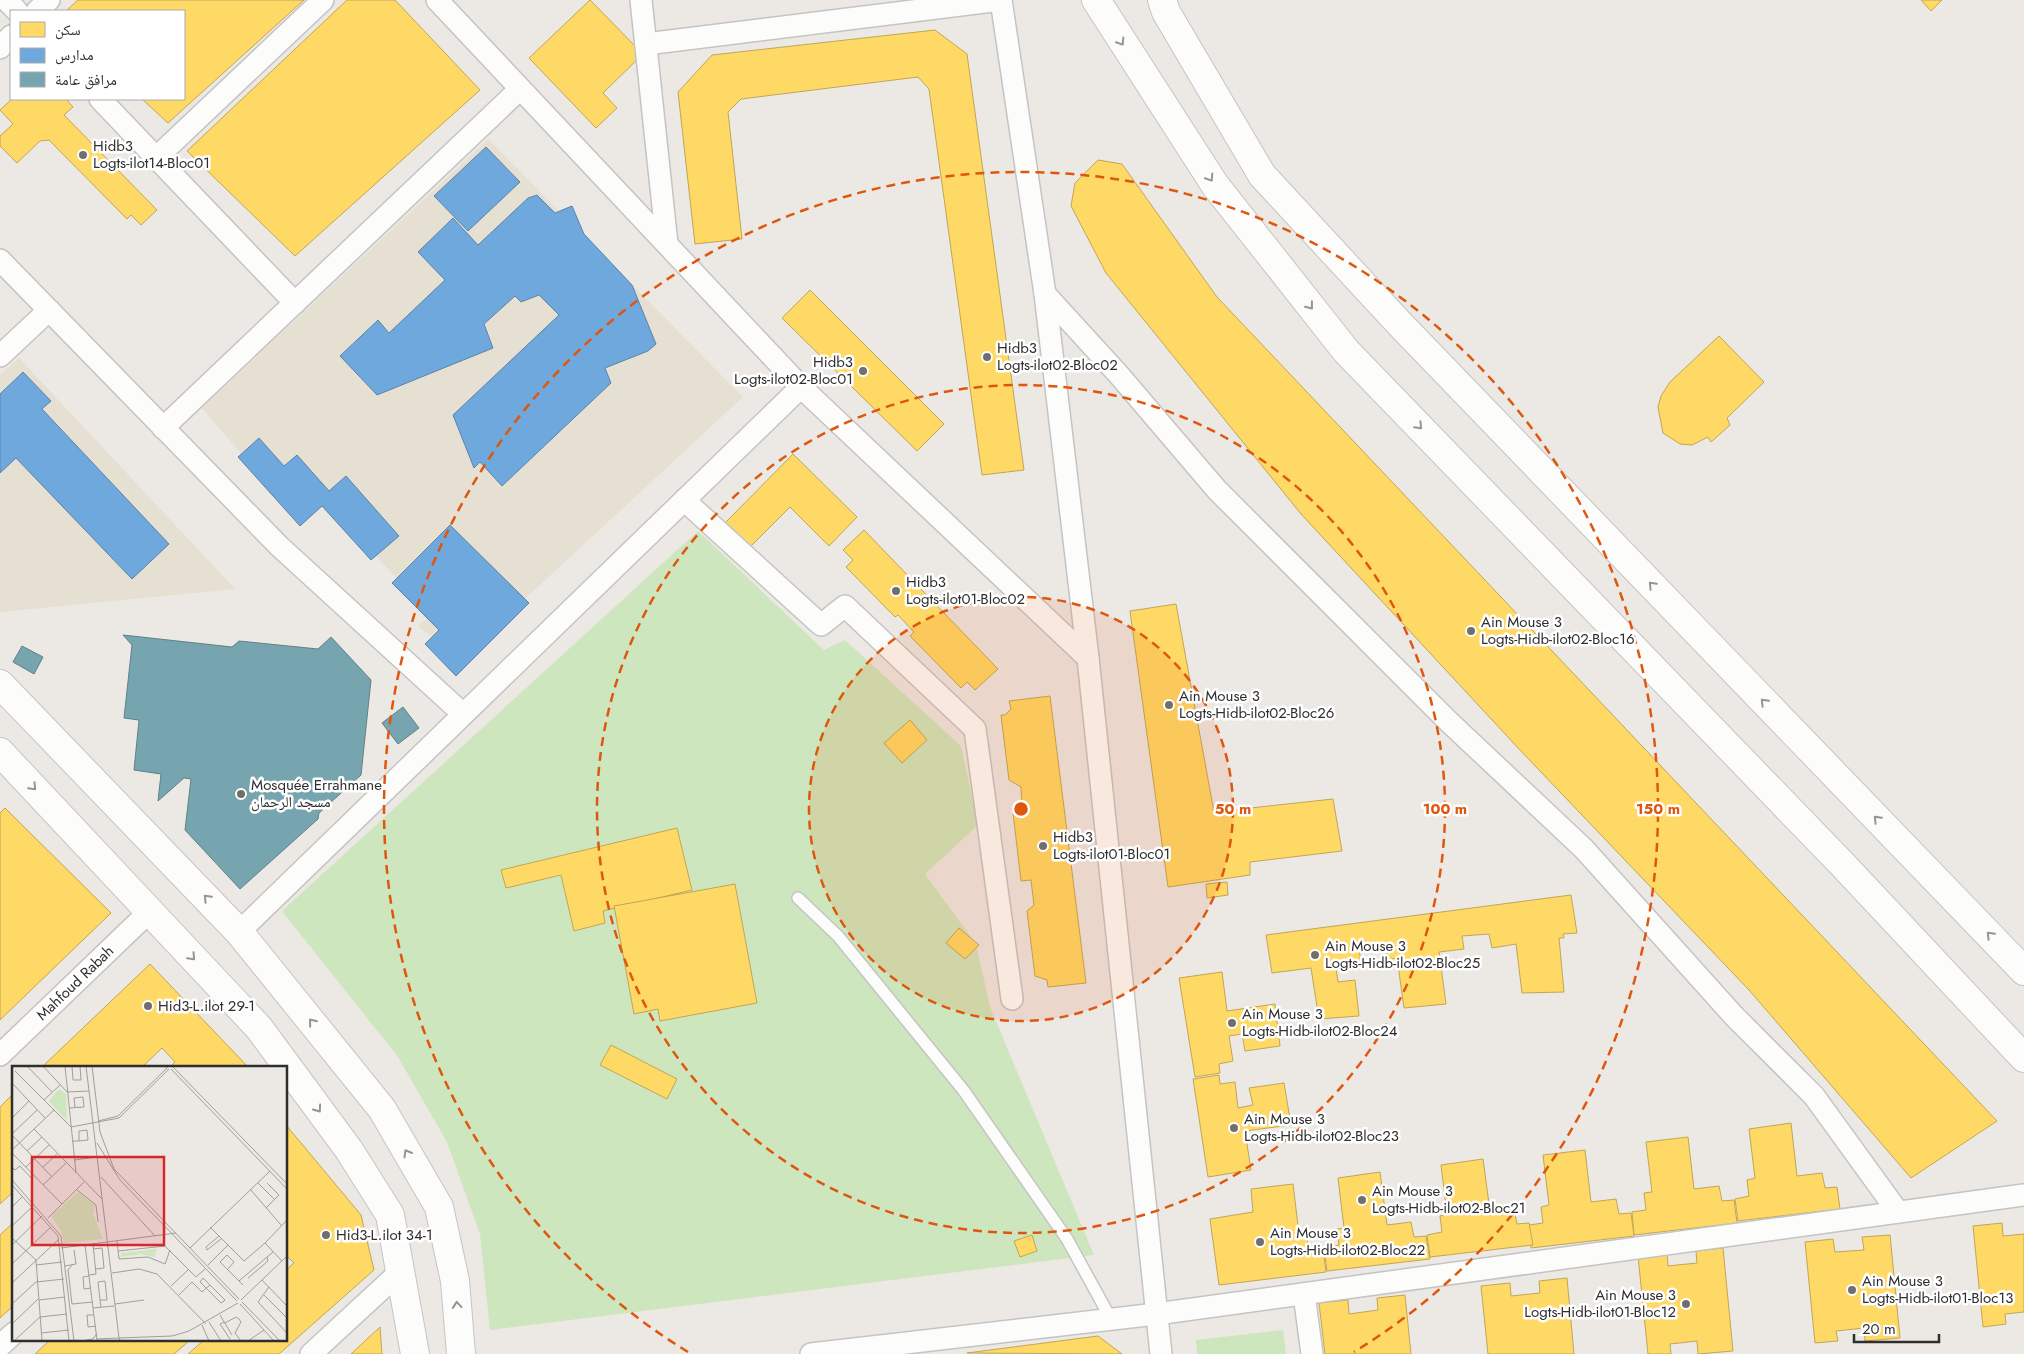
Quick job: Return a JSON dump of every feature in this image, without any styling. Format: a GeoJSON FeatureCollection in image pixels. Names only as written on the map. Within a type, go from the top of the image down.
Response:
{"type":"FeatureCollection","features":[{"type":"Feature","properties":{"kind":"street"},"geometry":{"type":"LineString","coordinates":[[6,0],[16,10]]}},
{"type":"Feature","properties":{"kind":"street"},"geometry":{"type":"LineString","coordinates":[[38,10],[49,0]]}},
{"type":"Feature","properties":{"kind":"street"},"geometry":{"type":"LineString","coordinates":[[156,158],[323,0]]}},
{"type":"Feature","properties":{"kind":"street"},"geometry":{"type":"LineString","coordinates":[[437,0],[801,387],[1088,658]]}},
{"type":"Feature","properties":{"kind":"street"},"geometry":{"type":"LineString","coordinates":[[641,0],[668,244]]}},
{"type":"Feature","properties":{"kind":"street"},"geometry":{"type":"LineString","coordinates":[[646,44],[1001,0],[1045,294],[1088,658],[1156,1314],[1162,1354]]}},
{"type":"Feature","properties":{"kind":"street"},"geometry":{"type":"LineString","coordinates":[[1096,0],[1215,185],[1346,351],[1844,866],[2024,1058]]}},
{"type":"Feature","properties":{"kind":"street"},"geometry":{"type":"LineString","coordinates":[[1162,0],[1166,12],[1262,175],[1398,322],[2024,970]]}},
{"type":"Feature","properties":{"kind":"street"},"geometry":{"type":"LineString","coordinates":[[0,48],[10,37]]}},
{"type":"Feature","properties":{"kind":"street"},"geometry":{"type":"LineString","coordinates":[[163,428],[520,89]]}},
{"type":"Feature","properties":{"kind":"street"},"geometry":{"type":"LineString","coordinates":[[101,100],[295,303]]}},
{"type":"Feature","properties":{"kind":"street"},"geometry":{"type":"LineString","coordinates":[[0,260],[279,546],[463,714]]}},
{"type":"Feature","properties":{"kind":"street"},"geometry":{"type":"LineString","coordinates":[[1045,294],[1119,375],[1217,490],[1448,721],[1584,849],[1734,1016],[1814,1096],[1898,1212]]}},
{"type":"Feature","properties":{"kind":"street"},"geometry":{"type":"LineString","coordinates":[[4,345],[49,310]]}},
{"type":"Feature","properties":{"kind":"street"},"geometry":{"type":"LineString","coordinates":[[239,932],[801,387]]}},
{"type":"Feature","properties":{"kind":"street"},"geometry":{"type":"LineString","coordinates":[[684,500],[821,625],[845,606],[976,729],[1012,999]]}},
{"type":"Feature","properties":{"kind":"street"},"geometry":{"type":"LineString","coordinates":[[0,684],[239,932],[382,1109],[439,1207],[455,1281],[461,1354]]}},
{"type":"Feature","properties":{"kind":"street"},"geometry":{"type":"LineString","coordinates":[[2,758],[259,1028],[282,1066]]}},
{"type":"Feature","properties":{"kind":"street","name":"Mahfoud Rabah"},"geometry":{"type":"LineString","coordinates":[[0,1055],[150,912]]}},
{"type":"Feature","properties":{"kind":"street"},"geometry":{"type":"LineString","coordinates":[[290,1080],[349,1150],[390,1215],[414,1354]]}},
{"type":"Feature","properties":{"kind":"street"},"geometry":{"type":"LineString","coordinates":[[811,1354],[931,1347],[1111,1319],[2024,1195]]}},
{"type":"Feature","properties":{"kind":"street"},"geometry":{"type":"LineString","coordinates":[[311,1354],[401,1271]]}},
{"type":"Feature","properties":{"kind":"street"},"geometry":{"type":"LineString","coordinates":[[1304,1294],[1312,1354]]}},
{"type":"Feature","properties":{"kind":"street"},"geometry":{"type":"LineString","coordinates":[[0,1346],[12,1335]]}},
{"type":"Feature","properties":{"kind":"lane"},"geometry":{"type":"LineString","coordinates":[[798,898],[838,936],[964,1091],[1068,1239],[1111,1319]]}},
{"type":"Feature","properties":{"kind":"shaded area"},"geometry":{"type":"Polygon","coordinates":[[[488,139],[743,397],[460,659],[418,626],[432,615],[310,488],[285,505],[202,408],[488,139]]]}},
{"type":"Feature","properties":{"kind":"shaded area"},"geometry":{"type":"Polygon","coordinates":[[[19,358],[235,589],[0,612],[0,375],[19,358]]]}},
{"type":"Feature","properties":{"kind":"green space"},"geometry":{"type":"Polygon","coordinates":[[[698,531],[824,650],[845,640],[961,746],[978,825],[925,874],[976,944],[990,1007],[1094,1255],[490,1330],[480,1234],[447,1142],[398,1057],[282,911],[698,531]]]}},
{"type":"Feature","properties":{"kind":"green space"},"geometry":{"type":"Polygon","coordinates":[[[1283,1330],[1286,1354],[1197,1354],[1196,1340],[1283,1330]]]}},
{"type":"Feature","properties":{"kind":"building: سكن"},"geometry":{"type":"Polygon","coordinates":[[[78,0],[304,0],[168,123],[143,100],[185,100],[185,10],[67,10],[78,0]]]}},
{"type":"Feature","properties":{"kind":"building: سكن"},"geometry":{"type":"Polygon","coordinates":[[[347,0],[395,0],[480,90],[295,256],[187,151],[347,0]]]}},
{"type":"Feature","properties":{"kind":"building: سكن"},"geometry":{"type":"Polygon","coordinates":[[[590,0],[643,54],[603,93],[617,108],[596,128],[529,58],[590,0]]]}},
{"type":"Feature","properties":{"kind":"building: سكن"},"geometry":{"type":"Polygon","coordinates":[[[1921,0],[1942,0],[1931,11],[1921,0]]]}},
{"type":"Feature","properties":{"kind":"building: سكن","name":"Hidb3 Logts-ilot02-Bloc02"},"geometry":{"type":"Polygon","coordinates":[[[935,30],[967,54],[1024,470],[982,475],[929,89],[918,77],[741,99],[728,112],[742,239],[695,244],[678,92],[712,55],[935,30]]]}},
{"type":"Feature","properties":{"kind":"building: سكن","name":"Hidb3 Logts-ilot14-Bloc01"},"geometry":{"type":"Polygon","coordinates":[[[11,100],[67,100],[73,107],[64,115],[157,210],[141,225],[131,215],[127,219],[49,140],[40,141],[17,163],[0,146],[0,136],[13,124],[0,110],[11,100]]]}},
{"type":"Feature","properties":{"kind":"building: سكن","name":"Ain Mouse 3 Logts-Hidb-ilot02-Bloc16"},"geometry":{"type":"Polygon","coordinates":[[[1098,160],[1122,164],[1217,297],[1997,1121],[1911,1178],[1749,990],[1519,749],[1301,514],[1106,273],[1071,206],[1075,183],[1098,160]]]}},
{"type":"Feature","properties":{"kind":"building: سكن","name":"Hidb3 Logts-ilot02-Bloc01"},"geometry":{"type":"Polygon","coordinates":[[[810,290],[944,424],[917,451],[782,318],[810,290]]]}},
{"type":"Feature","properties":{"kind":"building: سكن"},"geometry":{"type":"Polygon","coordinates":[[[1719,336],[1764,382],[1727,418],[1730,425],[1711,442],[1708,437],[1692,445],[1680,444],[1663,433],[1658,407],[1661,396],[1670,382],[1719,336]]]}},
{"type":"Feature","properties":{"kind":"building: سكن"},"geometry":{"type":"Polygon","coordinates":[[[793,454],[857,517],[829,546],[790,507],[750,547],[725,523],[793,454]]]}},
{"type":"Feature","properties":{"kind":"building: سكن","name":"Hidb3 Logts-ilot01-Bloc02"},"geometry":{"type":"Polygon","coordinates":[[[864,530],[998,669],[975,690],[967,682],[961,688],[910,636],[914,632],[898,615],[895,617],[846,567],[853,560],[843,550],[864,530]]]}},
{"type":"Feature","properties":{"kind":"building: سكن","name":"Ain Mouse 3 Logts-Hidb-ilot02-Bloc26"},"geometry":{"type":"Polygon","coordinates":[[[1176,604],[1214,812],[1333,799],[1342,851],[1250,862],[1250,875],[1168,887],[1130,611],[1176,604]]]}},
{"type":"Feature","properties":{"kind":"building: سكن","name":"Hidb3 Logts-ilot01-Bloc01"},"geometry":{"type":"Polygon","coordinates":[[[1050,696],[1086,983],[1048,987],[1047,980],[1035,976],[1027,911],[1034,905],[1031,880],[1021,881],[1013,813],[1022,808],[1021,787],[1009,780],[1001,715],[1005,715],[1011,709],[1009,701],[1050,696]]]}},
{"type":"Feature","properties":{"kind":"building: سكن"},"geometry":{"type":"Polygon","coordinates":[[[910,720],[927,740],[902,763],[884,743],[910,720]]]}},
{"type":"Feature","properties":{"kind":"building: سكن"},"geometry":{"type":"Polygon","coordinates":[[[5,808],[111,913],[0,1020],[0,813],[5,808]]]}},
{"type":"Feature","properties":{"kind":"building: سكن"},"geometry":{"type":"Polygon","coordinates":[[[677,828],[692,890],[603,911],[605,923],[574,931],[561,875],[506,888],[501,870],[677,828]]]}},
{"type":"Feature","properties":{"kind":"building: سكن"},"geometry":{"type":"Polygon","coordinates":[[[1227,882],[1228,895],[1207,898],[1206,884],[1227,882]]]}},
{"type":"Feature","properties":{"kind":"building: سكن"},"geometry":{"type":"Polygon","coordinates":[[[735,884],[757,1003],[660,1021],[658,1009],[634,1014],[614,906],[735,884]]]}},
{"type":"Feature","properties":{"kind":"building: سكن","name":"Ain Mouse 3 Logts-Hidb-ilot02-Bloc25"},"geometry":{"type":"Polygon","coordinates":[[[1571,895],[1577,933],[1563,934],[1564,938],[1559,938],[1564,992],[1522,993],[1516,944],[1492,948],[1489,934],[1462,936],[1464,949],[1439,952],[1446,1004],[1404,1008],[1397,958],[1388,960],[1385,943],[1359,946],[1361,965],[1336,968],[1338,982],[1355,980],[1359,1016],[1319,1019],[1311,968],[1272,973],[1266,935],[1571,895]]]}},
{"type":"Feature","properties":{"kind":"building: سكن"},"geometry":{"type":"Polygon","coordinates":[[[959,928],[979,945],[965,959],[946,943],[959,928]]]}},
{"type":"Feature","properties":{"kind":"building: سكن","name":"Hid3-L.ilot 29-1"},"geometry":{"type":"Polygon","coordinates":[[[150,964],[247,1066],[171,1066],[175,1062],[162,1048],[143,1066],[43,1066],[150,964]]]}},
{"type":"Feature","properties":{"kind":"building: سكن","name":"Ain Mouse 3 Logts-Hidb-ilot02-Bloc24"},"geometry":{"type":"Polygon","coordinates":[[[1222,972],[1227,1011],[1275,1004],[1280,1046],[1245,1051],[1242,1034],[1229,1036],[1233,1061],[1219,1064],[1220,1073],[1195,1077],[1179,978],[1222,972]]]}},
{"type":"Feature","properties":{"kind":"building: سكن"},"geometry":{"type":"Polygon","coordinates":[[[611,1045],[677,1079],[667,1099],[600,1065],[611,1045]]]}},
{"type":"Feature","properties":{"kind":"building: سكن","name":"Ain Mouse 3 Logts-Hidb-ilot02-Bloc23"},"geometry":{"type":"Polygon","coordinates":[[[1219,1075],[1220,1084],[1235,1082],[1238,1108],[1253,1105],[1249,1088],[1284,1083],[1291,1125],[1245,1131],[1251,1170],[1208,1177],[1193,1079],[1219,1075]]]}},
{"type":"Feature","properties":{"kind":"building: سكن"},"geometry":{"type":"Polygon","coordinates":[[[12,1095],[12,1193],[0,1204],[0,1107],[12,1095]]]}},
{"type":"Feature","properties":{"kind":"building: سكن"},"geometry":{"type":"Polygon","coordinates":[[[1791,1123],[1797,1176],[1822,1173],[1825,1188],[1837,1187],[1840,1209],[1738,1221],[1735,1199],[1749,1196],[1747,1180],[1755,1178],[1749,1129],[1791,1123]]]}},
{"type":"Feature","properties":{"kind":"building: سكن","name":"Hid3-L.ilot 34-1"},"geometry":{"type":"Polygon","coordinates":[[[288,1127],[361,1215],[374,1270],[279,1354],[188,1354],[202,1342],[288,1342],[288,1268],[294,1263],[288,1257],[288,1127]]]}},
{"type":"Feature","properties":{"kind":"building: سكن"},"geometry":{"type":"Polygon","coordinates":[[[1688,1137],[1694,1189],[1719,1186],[1722,1201],[1734,1200],[1737,1223],[1634,1235],[1632,1212],[1646,1210],[1644,1193],[1652,1192],[1646,1142],[1688,1137]]]}},
{"type":"Feature","properties":{"kind":"building: سكن"},"geometry":{"type":"Polygon","coordinates":[[[1585,1150],[1591,1202],[1616,1199],[1619,1214],[1631,1213],[1634,1236],[1531,1248],[1529,1225],[1543,1223],[1541,1207],[1549,1205],[1543,1155],[1585,1150]]]}},
{"type":"Feature","properties":{"kind":"building: سكن"},"geometry":{"type":"Polygon","coordinates":[[[1483,1159],[1490,1211],[1514,1209],[1517,1224],[1529,1223],[1533,1245],[1430,1257],[1427,1235],[1442,1232],[1440,1216],[1447,1214],[1441,1165],[1483,1159]]]}},
{"type":"Feature","properties":{"kind":"building: سكن","name":"Ain Mouse 3 Logts-Hidb-ilot02-Bloc21"},"geometry":{"type":"Polygon","coordinates":[[[1380,1172],[1387,1225],[1411,1222],[1414,1237],[1426,1236],[1430,1259],[1327,1271],[1324,1248],[1339,1245],[1337,1229],[1344,1228],[1338,1178],[1380,1172]]]}},
{"type":"Feature","properties":{"kind":"building: سكن","name":"Ain Mouse 3 Logts-Hidb-ilot02-Bloc22"},"geometry":{"type":"Polygon","coordinates":[[[1293,1184],[1299,1234],[1307,1234],[1308,1250],[1323,1249],[1326,1272],[1219,1285],[1210,1219],[1253,1212],[1251,1189],[1293,1184]]]}},
{"type":"Feature","properties":{"kind":"building: سكن"},"geometry":{"type":"Polygon","coordinates":[[[2002,1223],[2003,1236],[2024,1234],[2024,1312],[2005,1314],[2006,1324],[1983,1327],[1973,1226],[2002,1223]]]}},
{"type":"Feature","properties":{"kind":"building: سكن"},"geometry":{"type":"Polygon","coordinates":[[[12,1224],[12,1307],[0,1318],[0,1235],[12,1224]]]}},
{"type":"Feature","properties":{"kind":"building: سكن"},"geometry":{"type":"Polygon","coordinates":[[[1032,1235],[1037,1251],[1020,1257],[1014,1241],[1032,1235]]]}},
{"type":"Feature","properties":{"kind":"building: سكن","name":"Ain Mouse 3 Logts-Hidb-ilot01-Bloc13"},"geometry":{"type":"Polygon","coordinates":[[[1890,1235],[1900,1338],[1865,1341],[1864,1328],[1836,1331],[1838,1341],[1815,1343],[1805,1242],[1833,1239],[1835,1252],[1864,1250],[1862,1237],[1890,1235]]]}},
{"type":"Feature","properties":{"kind":"building: سكن","name":"Ain Mouse 3 Logts-Hidb-ilot01-Bloc12"},"geometry":{"type":"Polygon","coordinates":[[[1723,1248],[1733,1351],[1698,1354],[1697,1341],[1670,1344],[1671,1354],[1648,1354],[1638,1256],[1667,1253],[1668,1266],[1697,1263],[1696,1251],[1723,1248]]]}},
{"type":"Feature","properties":{"kind":"building: سكن"},"geometry":{"type":"Polygon","coordinates":[[[1567,1278],[1574,1354],[1488,1354],[1481,1286],[1510,1283],[1511,1296],[1540,1293],[1539,1281],[1567,1278]]]}},
{"type":"Feature","properties":{"kind":"building: سكن"},"geometry":{"type":"Polygon","coordinates":[[[1405,1295],[1411,1354],[1325,1354],[1319,1303],[1348,1300],[1349,1314],[1378,1310],[1377,1298],[1405,1295]]]}},
{"type":"Feature","properties":{"kind":"building: سكن"},"geometry":{"type":"Polygon","coordinates":[[[380,1327],[382,1354],[351,1354],[380,1327]]]}},
{"type":"Feature","properties":{"kind":"building: سكن"},"geometry":{"type":"Polygon","coordinates":[[[1098,1336],[1122,1354],[967,1353],[1098,1336]]]}},
{"type":"Feature","properties":{"kind":"building: سكن"},"geometry":{"type":"Polygon","coordinates":[[[48,1342],[188,1342],[174,1354],[35,1354],[48,1342]]]}},
{"type":"Feature","properties":{"kind":"building: مدارس"},"geometry":{"type":"Polygon","coordinates":[[[486,147],[520,182],[468,231],[434,196],[486,147]]]}},
{"type":"Feature","properties":{"kind":"building: مدارس"},"geometry":{"type":"Polygon","coordinates":[[[537,195],[555,213],[572,206],[584,234],[632,285],[656,344],[648,351],[605,368],[611,383],[502,486],[480,462],[474,468],[453,415],[559,315],[539,295],[521,302],[515,296],[484,324],[493,348],[377,395],[340,356],[378,320],[389,333],[445,280],[418,252],[453,218],[478,245],[528,198],[537,195]]]}},
{"type":"Feature","properties":{"kind":"building: مدارس"},"geometry":{"type":"Polygon","coordinates":[[[23,372],[51,401],[42,409],[169,544],[132,579],[16,458],[0,473],[0,394],[23,372]]]}},
{"type":"Feature","properties":{"kind":"building: مدارس"},"geometry":{"type":"Polygon","coordinates":[[[259,438],[284,466],[297,455],[329,491],[346,476],[399,536],[371,560],[322,506],[300,526],[238,457],[259,438]]]}},
{"type":"Feature","properties":{"kind":"building: مدارس"},"geometry":{"type":"Polygon","coordinates":[[[450,525],[529,603],[456,676],[425,644],[439,630],[392,583],[450,525]]]}},
{"type":"Feature","properties":{"kind":"building: مرافق عامة","name":"Mosquée Errahmane مسجد الرحمان"},"geometry":{"type":"Polygon","coordinates":[[[123,635],[232,647],[239,641],[318,649],[331,637],[371,680],[361,775],[319,813],[318,819],[240,889],[185,830],[191,779],[184,778],[158,801],[161,774],[134,770],[139,720],[124,718],[132,645],[123,635]]]}},
{"type":"Feature","properties":{"kind":"building: مرافق عامة"},"geometry":{"type":"Polygon","coordinates":[[[22,646],[43,657],[34,674],[13,662],[22,646]]]}},
{"type":"Feature","properties":{"kind":"building: مرافق عامة"},"geometry":{"type":"Polygon","coordinates":[[[403,707],[419,728],[398,744],[382,723],[403,707]]]}},
{"type":"Feature","properties":{"kind":"place","name":"Hidb3 Logts-ilot14-Bloc01"},"geometry":{"type":"Point","coordinates":[83,155]}},
{"type":"Feature","properties":{"kind":"place","name":"Hidb3 Logts-ilot02-Bloc02"},"geometry":{"type":"Point","coordinates":[987,357]}},
{"type":"Feature","properties":{"kind":"place","name":"Hidb3 Logts-ilot02-Bloc01"},"geometry":{"type":"Point","coordinates":[863,371]}},
{"type":"Feature","properties":{"kind":"place","name":"Hidb3 Logts-ilot01-Bloc02"},"geometry":{"type":"Point","coordinates":[896,591]}},
{"type":"Feature","properties":{"kind":"place","name":"Ain Mouse 3 Logts-Hidb-ilot02-Bloc16"},"geometry":{"type":"Point","coordinates":[1471,631]}},
{"type":"Feature","properties":{"kind":"place","name":"Ain Mouse 3 Logts-Hidb-ilot02-Bloc26"},"geometry":{"type":"Point","coordinates":[1169,705]}},
{"type":"Feature","properties":{"kind":"place","name":"Mosquée Errahmane مسجد الرحمان"},"geometry":{"type":"Point","coordinates":[241,794]}},
{"type":"Feature","properties":{"kind":"place","name":"Hidb3 Logts-ilot01-Bloc01"},"geometry":{"type":"Point","coordinates":[1043,846]}},
{"type":"Feature","properties":{"kind":"place","name":"Ain Mouse 3 Logts-Hidb-ilot02-Bloc25"},"geometry":{"type":"Point","coordinates":[1315,955]}},
{"type":"Feature","properties":{"kind":"place","name":"Hid3-L.ilot 29-1"},"geometry":{"type":"Point","coordinates":[148,1006]}},
{"type":"Feature","properties":{"kind":"place","name":"Ain Mouse 3 Logts-Hidb-ilot02-Bloc24"},"geometry":{"type":"Point","coordinates":[1232,1023]}},
{"type":"Feature","properties":{"kind":"place","name":"Ain Mouse 3 Logts-Hidb-ilot02-Bloc23"},"geometry":{"type":"Point","coordinates":[1234,1128]}},
{"type":"Feature","properties":{"kind":"place","name":"Ain Mouse 3 Logts-Hidb-ilot02-Bloc21"},"geometry":{"type":"Point","coordinates":[1362,1200]}},
{"type":"Feature","properties":{"kind":"place","name":"Hid3-L.ilot 34-1"},"geometry":{"type":"Point","coordinates":[326,1235]}},
{"type":"Feature","properties":{"kind":"place","name":"Ain Mouse 3 Logts-Hidb-ilot02-Bloc22"},"geometry":{"type":"Point","coordinates":[1260,1242]}},
{"type":"Feature","properties":{"kind":"place","name":"Ain Mouse 3 Logts-Hidb-ilot01-Bloc13"},"geometry":{"type":"Point","coordinates":[1852,1290]}},
{"type":"Feature","properties":{"kind":"place","name":"Ain Mouse 3 Logts-Hidb-ilot01-Bloc12"},"geometry":{"type":"Point","coordinates":[1686,1304]}}]}
